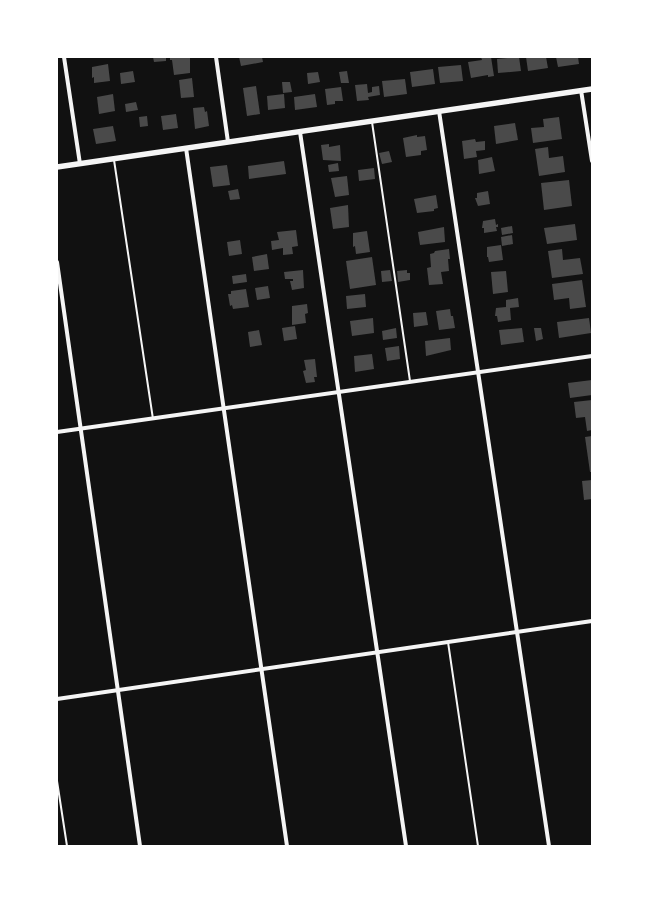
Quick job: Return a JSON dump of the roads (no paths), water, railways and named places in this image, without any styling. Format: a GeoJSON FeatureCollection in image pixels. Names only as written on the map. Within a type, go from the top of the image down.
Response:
{"type":"FeatureCollection","features":[{"type":"Feature","properties":{"kind":"street"},"geometry":{"type":"LineString","coordinates":[[64,57],[80,164]]}},
{"type":"Feature","properties":{"kind":"street"},"geometry":{"type":"LineString","coordinates":[[216,57],[228,142]]}},
{"type":"Feature","properties":{"kind":"street"},"geometry":{"type":"LineString","coordinates":[[57,167],[592,89]]}},
{"type":"Feature","properties":{"kind":"street"},"geometry":{"type":"LineString","coordinates":[[581,90],[592,161]]}},
{"type":"Feature","properties":{"kind":"street"},"geometry":{"type":"LineString","coordinates":[[439,111],[549,846]]}},
{"type":"Feature","properties":{"kind":"street"},"geometry":{"type":"LineString","coordinates":[[300,132],[406,846]]}},
{"type":"Feature","properties":{"kind":"street"},"geometry":{"type":"LineString","coordinates":[[186,148],[288,846]]}},
{"type":"Feature","properties":{"kind":"street"},"geometry":{"type":"LineString","coordinates":[[57,262],[140,846]]}},
{"type":"Feature","properties":{"kind":"street"},"geometry":{"type":"LineString","coordinates":[[57,432],[592,356]]}},
{"type":"Feature","properties":{"kind":"street"},"geometry":{"type":"LineString","coordinates":[[57,699],[592,621]]}},
{"type":"Feature","properties":{"kind":"lane"},"geometry":{"type":"LineString","coordinates":[[372,121],[410,382]]}},
{"type":"Feature","properties":{"kind":"lane"},"geometry":{"type":"LineString","coordinates":[[114,159],[152,419]]}},
{"type":"Feature","properties":{"kind":"lane"},"geometry":{"type":"LineString","coordinates":[[448,641],[478,846]]}},
{"type":"Feature","properties":{"kind":"lane"},"geometry":{"type":"LineString","coordinates":[[57,781],[67,846]]}}]}
